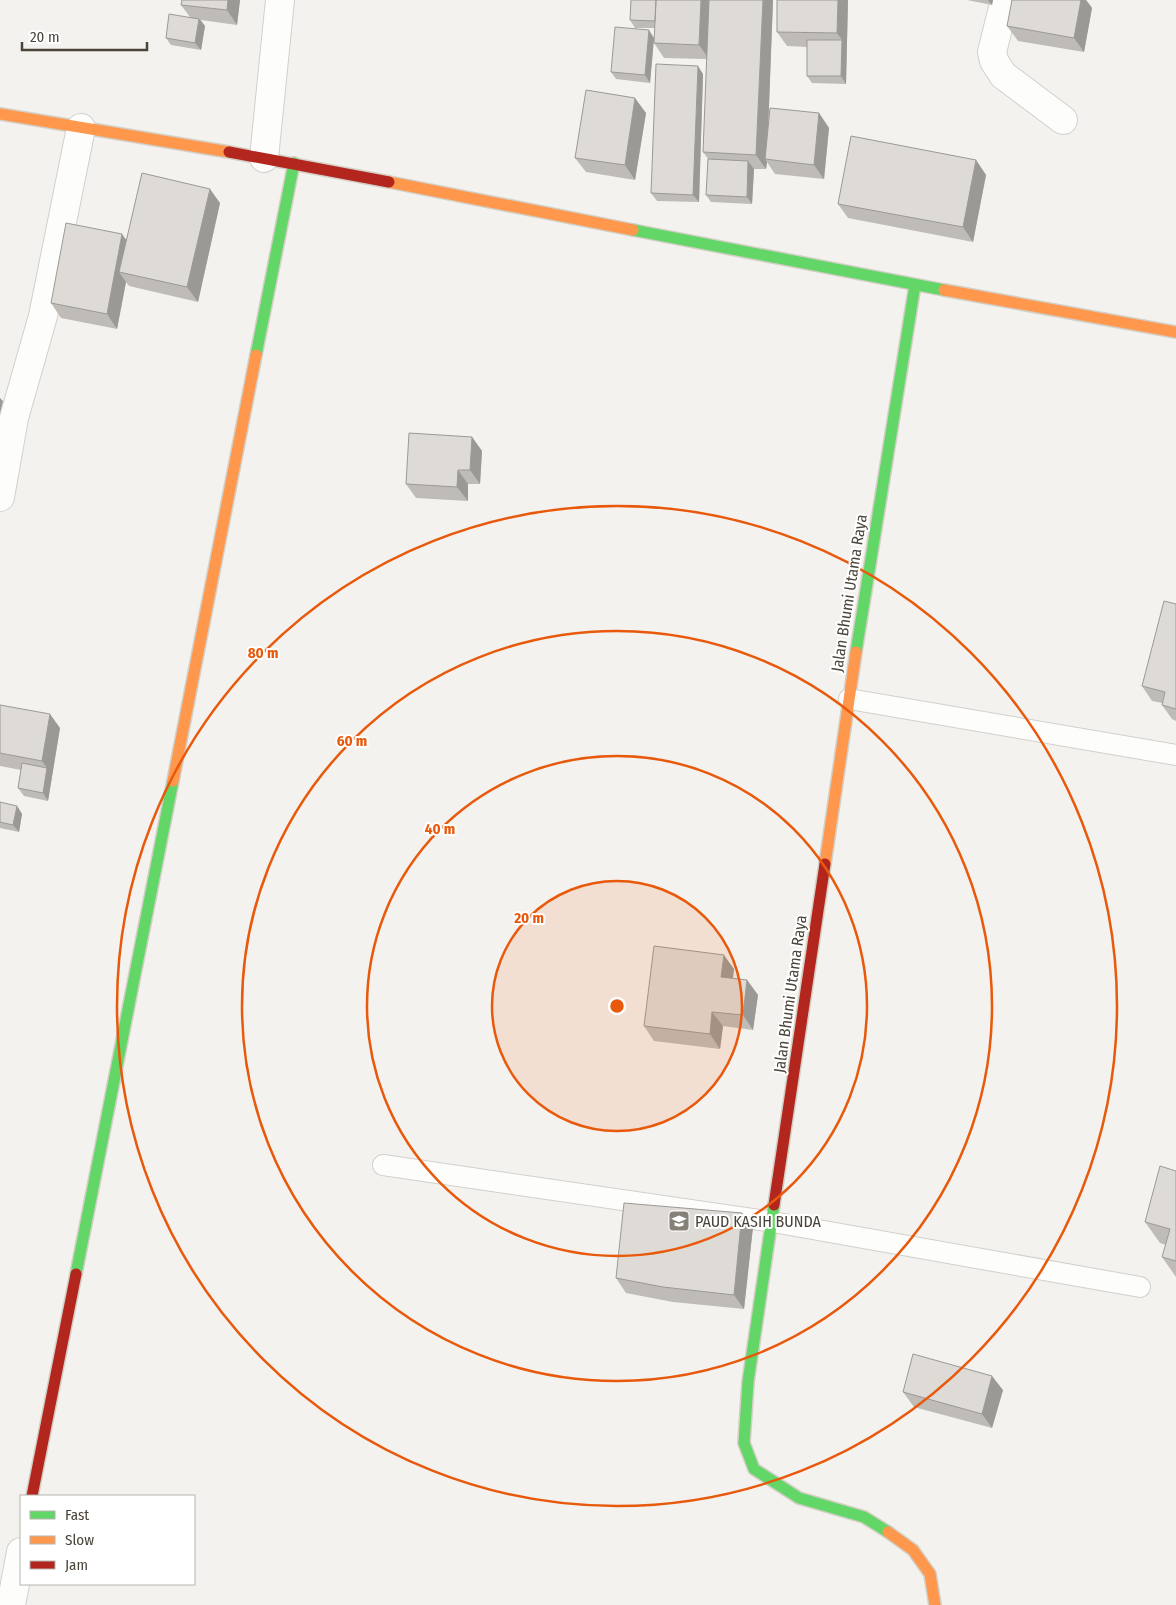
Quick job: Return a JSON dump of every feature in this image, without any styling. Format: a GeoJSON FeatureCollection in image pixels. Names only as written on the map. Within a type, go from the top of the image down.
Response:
{"type":"FeatureCollection","features":[{"type":"Feature","properties":{"kind":"street"},"geometry":{"type":"LineString","coordinates":[[264,158],[280,0]]}},
{"type":"Feature","properties":{"kind":"street"},"geometry":{"type":"LineString","coordinates":[[1005,0],[1000,25],[993,43],[994,62],[1003,75],[1063,120]]}},
{"type":"Feature","properties":{"kind":"street"},"geometry":{"type":"LineString","coordinates":[[0,114],[294,163],[915,285],[1176,332]]}},
{"type":"Feature","properties":{"kind":"street"},"geometry":{"type":"LineString","coordinates":[[0,497],[14,418],[43,316],[81,128]]}},
{"type":"Feature","properties":{"kind":"street"},"geometry":{"type":"LineString","coordinates":[[32,1495],[294,163]]}},
{"type":"Feature","properties":{"kind":"street","name":"Jalan Bhumi Utama Raya"},"geometry":{"type":"LineString","coordinates":[[915,285],[849,699],[748,1382],[744,1443],[748,1458],[754,1468],[800,1498],[864,1517],[894,1535],[913,1550],[930,1574],[935,1605]]}},
{"type":"Feature","properties":{"kind":"street"},"geometry":{"type":"LineString","coordinates":[[11,1605],[20,1557]]}},
{"type":"Feature","properties":{"kind":"lane"},"geometry":{"type":"LineString","coordinates":[[849,699],[1176,755]]}},
{"type":"Feature","properties":{"kind":"lane"},"geometry":{"type":"LineString","coordinates":[[383,1166],[773,1222],[1140,1287]]}},
{"type":"Feature","properties":{"kind":"building"},"geometry":{"type":"Polygon","coordinates":[[[182,0],[228,0],[227,10],[181,5],[182,0]]]}},
{"type":"Feature","properties":{"kind":"building"},"geometry":{"type":"Polygon","coordinates":[[[631,0],[656,0],[655,21],[630,20],[631,0]]]}},
{"type":"Feature","properties":{"kind":"building"},"geometry":{"type":"Polygon","coordinates":[[[656,0],[701,0],[699,45],[654,43],[656,0]]]}},
{"type":"Feature","properties":{"kind":"building"},"geometry":{"type":"Polygon","coordinates":[[[709,0],[763,0],[756,155],[703,152],[709,0]]]}},
{"type":"Feature","properties":{"kind":"building"},"geometry":{"type":"Polygon","coordinates":[[[777,0],[838,0],[837,33],[777,32],[777,0]]]}},
{"type":"Feature","properties":{"kind":"building"},"geometry":{"type":"Polygon","coordinates":[[[1012,0],[1081,0],[1074,38],[1007,26],[1012,0]]]}},
{"type":"Feature","properties":{"kind":"building"},"geometry":{"type":"Polygon","coordinates":[[[169,14],[199,19],[195,43],[166,38],[169,14]]]}},
{"type":"Feature","properties":{"kind":"building"},"geometry":{"type":"Polygon","coordinates":[[[615,27],[649,30],[645,75],[611,72],[615,27]]]}},
{"type":"Feature","properties":{"kind":"building"},"geometry":{"type":"Polygon","coordinates":[[[807,40],[842,40],[841,76],[807,76],[807,40]]]}},
{"type":"Feature","properties":{"kind":"building"},"geometry":{"type":"Polygon","coordinates":[[[656,64],[698,66],[693,195],[651,193],[656,64]]]}},
{"type":"Feature","properties":{"kind":"building"},"geometry":{"type":"Polygon","coordinates":[[[586,90],[635,98],[625,165],[575,158],[586,90]]]}},
{"type":"Feature","properties":{"kind":"building"},"geometry":{"type":"Polygon","coordinates":[[[770,108],[819,113],[814,165],[765,159],[770,108]]]}},
{"type":"Feature","properties":{"kind":"building"},"geometry":{"type":"Polygon","coordinates":[[[851,136],[976,160],[963,227],[838,204],[851,136]]]}},
{"type":"Feature","properties":{"kind":"building"},"geometry":{"type":"Polygon","coordinates":[[[708,159],[748,161],[747,197],[706,195],[708,159]]]}},
{"type":"Feature","properties":{"kind":"building"},"geometry":{"type":"Polygon","coordinates":[[[142,173],[210,189],[187,287],[119,272],[142,173]]]}},
{"type":"Feature","properties":{"kind":"building"},"geometry":{"type":"Polygon","coordinates":[[[66,223],[122,234],[107,314],[51,303],[66,223]]]}},
{"type":"Feature","properties":{"kind":"building"},"geometry":{"type":"Polygon","coordinates":[[[409,433],[472,437],[470,470],[458,470],[457,487],[406,484],[409,433]]]}},
{"type":"Feature","properties":{"kind":"building"},"geometry":{"type":"Polygon","coordinates":[[[1164,601],[1176,604],[1176,709],[1162,705],[1165,692],[1142,686],[1164,601]]]}},
{"type":"Feature","properties":{"kind":"building"},"geometry":{"type":"Polygon","coordinates":[[[0,705],[50,714],[42,761],[0,753],[0,705]]]}},
{"type":"Feature","properties":{"kind":"building"},"geometry":{"type":"Polygon","coordinates":[[[22,763],[47,768],[43,793],[18,788],[22,763]]]}},
{"type":"Feature","properties":{"kind":"building"},"geometry":{"type":"Polygon","coordinates":[[[0,802],[17,806],[13,825],[0,822],[0,802]]]}},
{"type":"Feature","properties":{"kind":"building"},"geometry":{"type":"Polygon","coordinates":[[[654,946],[724,955],[721,977],[747,980],[743,1015],[712,1012],[710,1034],[644,1026],[654,946]]]}},
{"type":"Feature","properties":{"kind":"building"},"geometry":{"type":"Polygon","coordinates":[[[1160,1166],[1176,1171],[1176,1261],[1162,1257],[1170,1229],[1145,1222],[1160,1166]]]}},
{"type":"Feature","properties":{"kind":"building"},"geometry":{"type":"Polygon","coordinates":[[[624,1203],[742,1213],[734,1295],[663,1287],[616,1278],[624,1203]]]}},
{"type":"Feature","properties":{"kind":"building"},"geometry":{"type":"Polygon","coordinates":[[[913,1354],[992,1376],[982,1414],[903,1392],[913,1354]]]}},
{"type":"Feature","properties":{"kind":"traffic: fast"},"geometry":{"type":"LineString","coordinates":[[256,355],[294,163]]}},
{"type":"Feature","properties":{"kind":"traffic: fast"},"geometry":{"type":"LineString","coordinates":[[633,230],[944,290]]}},
{"type":"Feature","properties":{"kind":"traffic: fast"},"geometry":{"type":"LineString","coordinates":[[856,652],[915,285]]}},
{"type":"Feature","properties":{"kind":"traffic: fast"},"geometry":{"type":"LineString","coordinates":[[76,1274],[173,781]]}},
{"type":"Feature","properties":{"kind":"traffic: fast"},"geometry":{"type":"LineString","coordinates":[[774,1205],[748,1382],[744,1443],[754,1469],[799,1498],[864,1517],[888,1532]]}},
{"type":"Feature","properties":{"kind":"traffic: slow"},"geometry":{"type":"LineString","coordinates":[[0,114],[229,152]]}},
{"type":"Feature","properties":{"kind":"traffic: slow"},"geometry":{"type":"LineString","coordinates":[[389,182],[633,230]]}},
{"type":"Feature","properties":{"kind":"traffic: slow"},"geometry":{"type":"LineString","coordinates":[[944,290],[1176,332]]}},
{"type":"Feature","properties":{"kind":"traffic: slow"},"geometry":{"type":"LineString","coordinates":[[173,781],[256,355]]}},
{"type":"Feature","properties":{"kind":"traffic: slow"},"geometry":{"type":"LineString","coordinates":[[825,864],[856,652]]}},
{"type":"Feature","properties":{"kind":"traffic: slow"},"geometry":{"type":"LineString","coordinates":[[888,1532],[913,1550],[930,1574],[935,1605]]}},
{"type":"Feature","properties":{"kind":"traffic: jam"},"geometry":{"type":"LineString","coordinates":[[229,152],[389,182]]}},
{"type":"Feature","properties":{"kind":"traffic: jam"},"geometry":{"type":"LineString","coordinates":[[774,1205],[825,864]]}},
{"type":"Feature","properties":{"kind":"traffic: jam"},"geometry":{"type":"LineString","coordinates":[[32,1495],[76,1274]]}},
{"type":"Feature","properties":{"kind":"place","name":"PAUD KASIH BUNDA"},"geometry":{"type":"Point","coordinates":[679,1221]}}]}
